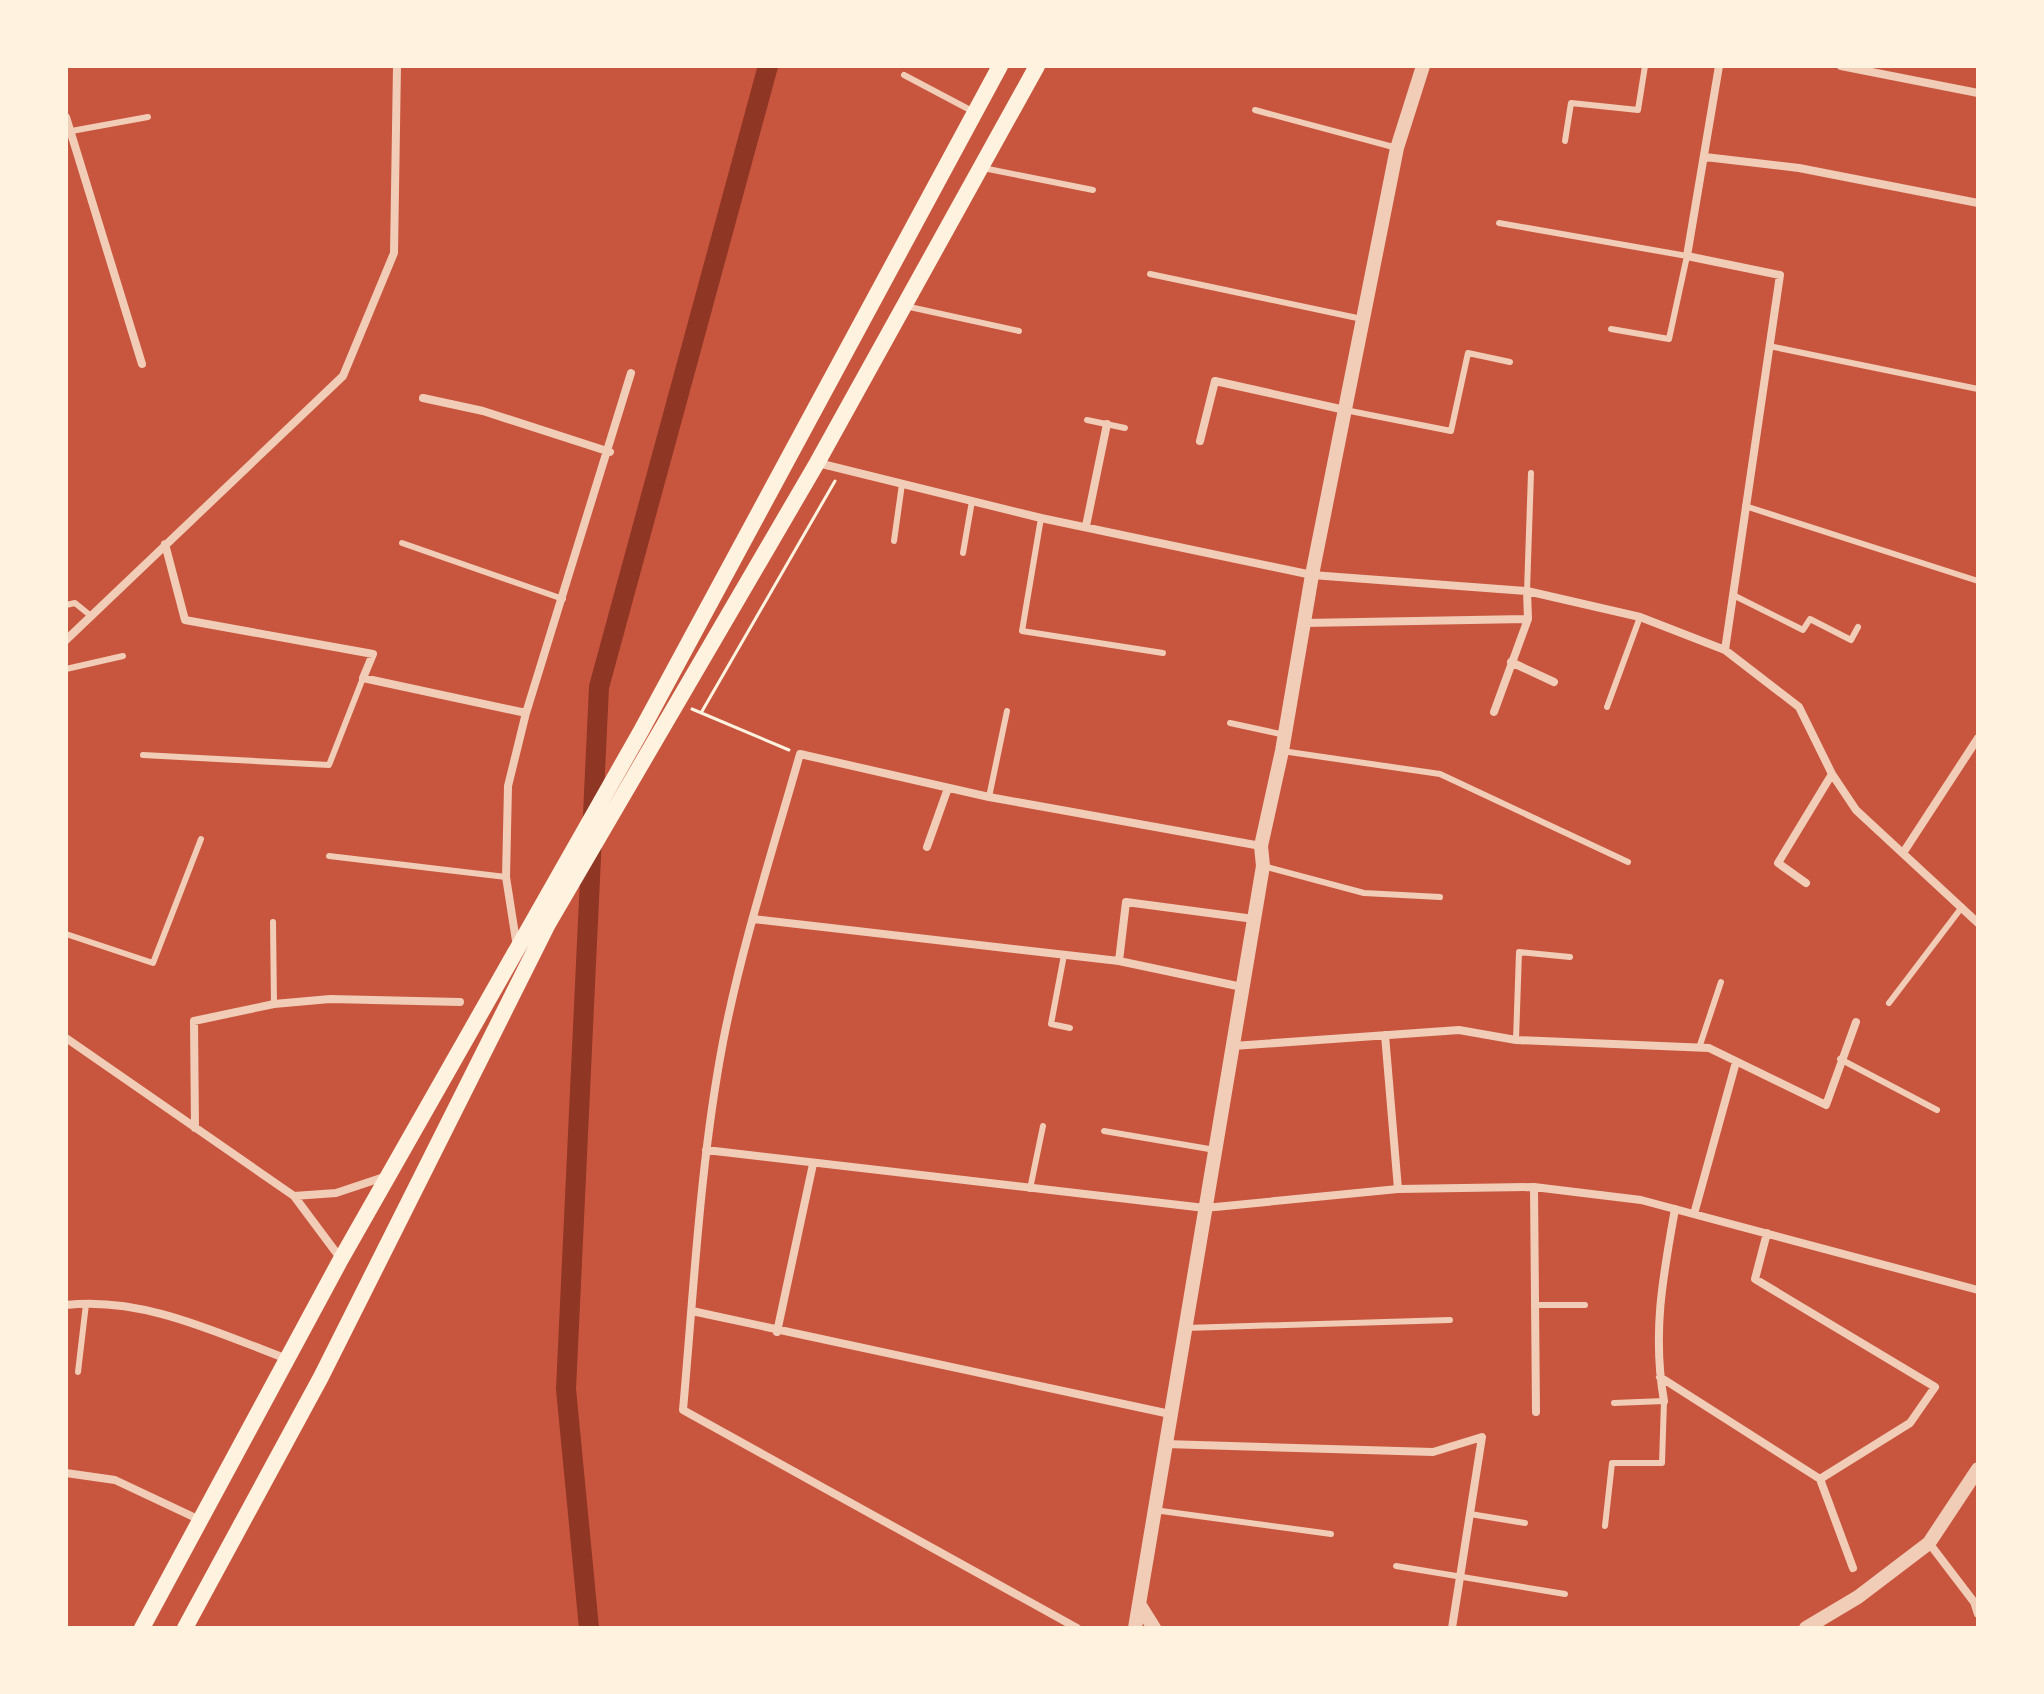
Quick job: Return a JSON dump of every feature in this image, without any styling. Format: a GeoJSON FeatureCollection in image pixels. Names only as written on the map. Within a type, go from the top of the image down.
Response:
{"type":"FeatureCollection","features":[{"type":"Feature","properties":{"kind":"main road"},"geometry":{"type":"LineString","coordinates":[[185,1628],[321,1377],[543,920],[641,731],[1000,66]]}},
{"type":"Feature","properties":{"kind":"main road"},"geometry":{"type":"LineString","coordinates":[[142,1628],[341,1259],[518,952],[543,920],[817,463],[1037,66]]}},
{"type":"Feature","properties":{"kind":"main road"},"geometry":{"type":"LineString","coordinates":[[964,130],[973,146],[991,148]]}},
{"type":"Feature","properties":{"kind":"main road"},"geometry":{"type":"LineString","coordinates":[[935,186],[951,186],[961,199]]}},
{"type":"Feature","properties":{"kind":"street"},"geometry":{"type":"LineString","coordinates":[[66,640],[343,376],[394,253],[397,66]]}},
{"type":"Feature","properties":{"kind":"street"},"geometry":{"type":"LineString","coordinates":[[1135,1628],[1263,866],[1261,846],[1282,751],[1312,575],[1397,148],[1423,66]]}},
{"type":"Feature","properties":{"kind":"street"},"geometry":{"type":"LineString","coordinates":[[1719,66],[1687,256],[1780,275],[1725,650]]}},
{"type":"Feature","properties":{"kind":"street"},"geometry":{"type":"LineString","coordinates":[[1841,66],[1978,93]]}},
{"type":"Feature","properties":{"kind":"street"},"geometry":{"type":"LineString","coordinates":[[66,117],[68,132],[142,364]]}},
{"type":"Feature","properties":{"kind":"street"},"geometry":{"type":"LineString","coordinates":[[1705,157],[1799,168],[1978,203]]}},
{"type":"Feature","properties":{"kind":"street"},"geometry":{"type":"LineString","coordinates":[[518,952],[506,877],[508,786],[526,713],[610,452],[631,373]]}},
{"type":"Feature","properties":{"kind":"street"},"geometry":{"type":"LineString","coordinates":[[1200,441],[1215,381],[1345,410]]}},
{"type":"Feature","properties":{"kind":"street"},"geometry":{"type":"LineString","coordinates":[[423,398],[483,411],[610,452]]}},
{"type":"Feature","properties":{"kind":"street"},"geometry":{"type":"LineString","coordinates":[[1086,526],[1107,424]]}},
{"type":"Feature","properties":{"kind":"street"},"geometry":{"type":"LineString","coordinates":[[817,463],[1041,518],[1312,575],[1527,591],[1640,617],[1725,650],[1799,707],[1832,774],[1856,810],[1978,923]]}},
{"type":"Feature","properties":{"kind":"street"},"geometry":{"type":"LineString","coordinates":[[165,544],[185,620],[373,654],[363,678],[526,713]]}},
{"type":"Feature","properties":{"kind":"street"},"geometry":{"type":"LineString","coordinates":[[1494,712],[1528,619],[1527,591]]}},
{"type":"Feature","properties":{"kind":"street"},"geometry":{"type":"LineString","coordinates":[[1304,623],[1528,619]]}},
{"type":"Feature","properties":{"kind":"street"},"geometry":{"type":"LineString","coordinates":[[1511,662],[1554,682]]}},
{"type":"Feature","properties":{"kind":"street"},"geometry":{"type":"LineString","coordinates":[[1903,853],[1978,738]]}},
{"type":"Feature","properties":{"kind":"street"},"geometry":{"type":"LineString","coordinates":[[1077,1628],[683,1410],[706,1150],[723,1041],[753,919],[800,754],[989,797],[1261,846]]}},
{"type":"Feature","properties":{"kind":"street"},"geometry":{"type":"LineString","coordinates":[[1806,883],[1778,863],[1832,774]]}},
{"type":"Feature","properties":{"kind":"street"},"geometry":{"type":"LineString","coordinates":[[927,847],[948,788]]}},
{"type":"Feature","properties":{"kind":"street"},"geometry":{"type":"LineString","coordinates":[[1119,961],[1126,902],[1254,919]]}},
{"type":"Feature","properties":{"kind":"street"},"geometry":{"type":"LineString","coordinates":[[753,919],[1119,961],[1242,987]]}},
{"type":"Feature","properties":{"kind":"street"},"geometry":{"type":"LineString","coordinates":[[195,1128],[194,1021],[274,1004],[330,999],[460,1002]]}},
{"type":"Feature","properties":{"kind":"street"},"geometry":{"type":"LineString","coordinates":[[1233,1046],[1459,1030],[1516,1040],[1709,1048],[1826,1105],[1840,1059],[1856,1022]]}},
{"type":"Feature","properties":{"kind":"street"},"geometry":{"type":"LineString","coordinates":[[1385,1035],[1398,1189]]}},
{"type":"Feature","properties":{"kind":"street"},"geometry":{"type":"LineString","coordinates":[[66,1038],[294,1196],[341,1259]]}},
{"type":"Feature","properties":{"kind":"street"},"geometry":{"type":"LineString","coordinates":[[1694,1214],[1736,1062]]}},
{"type":"Feature","properties":{"kind":"street"},"geometry":{"type":"LineString","coordinates":[[706,1150],[1205,1208],[1398,1189],[1534,1187],[1641,1200],[1978,1290]]}},
{"type":"Feature","properties":{"kind":"street"},"geometry":{"type":"LineString","coordinates":[[777,1332],[813,1164]]}},
{"type":"Feature","properties":{"kind":"street"},"geometry":{"type":"LineString","coordinates":[[294,1196],[336,1193],[390,1175]]}},
{"type":"Feature","properties":{"kind":"street"},"geometry":{"type":"LineString","coordinates":[[1534,1187],[1536,1412]]}},
{"type":"Feature","properties":{"kind":"street"},"geometry":{"type":"LineString","coordinates":[[1664,1401],[1660,1377],[1658,1300],[1675,1209]]}},
{"type":"Feature","properties":{"kind":"street"},"geometry":{"type":"LineString","coordinates":[[1767,1233],[1755,1279],[1935,1387],[1910,1423],[1820,1479]]}},
{"type":"Feature","properties":{"kind":"street"},"geometry":{"type":"LineString","coordinates":[[66,1305],[86,1303],[177,1317],[287,1359]]}},
{"type":"Feature","properties":{"kind":"street"},"geometry":{"type":"LineString","coordinates":[[692,1311],[777,1332],[1170,1414]]}},
{"type":"Feature","properties":{"kind":"street"},"geometry":{"type":"LineString","coordinates":[[1660,1377],[1820,1479],[1853,1568]]}},
{"type":"Feature","properties":{"kind":"street"},"geometry":{"type":"LineString","coordinates":[[1165,1444],[1433,1452],[1482,1437],[1452,1628]]}},
{"type":"Feature","properties":{"kind":"street"},"geometry":{"type":"LineString","coordinates":[[1806,1628],[1858,1597],[1929,1543],[1978,1469]]}},
{"type":"Feature","properties":{"kind":"street"},"geometry":{"type":"LineString","coordinates":[[66,1473],[115,1480],[200,1521]]}},
{"type":"Feature","properties":{"kind":"street"},"geometry":{"type":"LineString","coordinates":[[1929,1543],[1974,1602],[1978,1614]]}},
{"type":"Feature","properties":{"kind":"street"},"geometry":{"type":"LineString","coordinates":[[1139,1604],[1154,1628]]}},
{"type":"Feature","properties":{"kind":"lane"},"geometry":{"type":"LineString","coordinates":[[1565,141],[1571,103],[1638,110],[1645,66]]}},
{"type":"Feature","properties":{"kind":"lane"},"geometry":{"type":"LineString","coordinates":[[904,75],[974,112]]}},
{"type":"Feature","properties":{"kind":"lane"},"geometry":{"type":"LineString","coordinates":[[1255,110],[1397,148]]}},
{"type":"Feature","properties":{"kind":"lane"},"geometry":{"type":"LineString","coordinates":[[68,132],[148,117]]}},
{"type":"Feature","properties":{"kind":"lane"},"geometry":{"type":"LineString","coordinates":[[980,168],[1093,190]]}},
{"type":"Feature","properties":{"kind":"lane"},"geometry":{"type":"LineString","coordinates":[[1499,223],[1687,256],[1669,339],[1611,329]]}},
{"type":"Feature","properties":{"kind":"lane"},"geometry":{"type":"LineString","coordinates":[[1150,274],[1363,319]]}},
{"type":"Feature","properties":{"kind":"lane"},"geometry":{"type":"LineString","coordinates":[[903,305],[1019,331]]}},
{"type":"Feature","properties":{"kind":"lane"},"geometry":{"type":"LineString","coordinates":[[1769,346],[1978,389]]}},
{"type":"Feature","properties":{"kind":"lane"},"geometry":{"type":"LineString","coordinates":[[1345,410],[1451,431],[1468,353],[1510,362]]}},
{"type":"Feature","properties":{"kind":"lane"},"geometry":{"type":"LineString","coordinates":[[1087,420],[1125,428]]}},
{"type":"Feature","properties":{"kind":"lane"},"geometry":{"type":"LineString","coordinates":[[1527,591],[1531,473]]}},
{"type":"Feature","properties":{"kind":"lane"},"geometry":{"type":"LineString","coordinates":[[894,541],[902,484]]}},
{"type":"Feature","properties":{"kind":"lane"},"geometry":{"type":"LineString","coordinates":[[963,553],[972,501]]}},
{"type":"Feature","properties":{"kind":"lane"},"geometry":{"type":"LineString","coordinates":[[1745,506],[1978,581]]}},
{"type":"Feature","properties":{"kind":"lane"},"geometry":{"type":"LineString","coordinates":[[1041,518],[1022,631],[1163,653]]}},
{"type":"Feature","properties":{"kind":"lane"},"geometry":{"type":"LineString","coordinates":[[402,543],[563,599]]}},
{"type":"Feature","properties":{"kind":"lane"},"geometry":{"type":"LineString","coordinates":[[1733,595],[1803,630],[1810,619],[1851,640],[1858,627]]}},
{"type":"Feature","properties":{"kind":"lane"},"geometry":{"type":"LineString","coordinates":[[66,605],[75,603],[91,616]]}},
{"type":"Feature","properties":{"kind":"lane"},"geometry":{"type":"LineString","coordinates":[[1607,707],[1640,617]]}},
{"type":"Feature","properties":{"kind":"lane"},"geometry":{"type":"LineString","coordinates":[[66,669],[123,656]]}},
{"type":"Feature","properties":{"kind":"lane"},"geometry":{"type":"LineString","coordinates":[[143,755],[329,765],[363,678]]}},
{"type":"Feature","properties":{"kind":"lane"},"geometry":{"type":"LineString","coordinates":[[989,797],[1007,711]]}},
{"type":"Feature","properties":{"kind":"lane"},"geometry":{"type":"LineString","coordinates":[[1230,723],[1285,735]]}},
{"type":"Feature","properties":{"kind":"lane"},"geometry":{"type":"LineString","coordinates":[[1282,751],[1440,774],[1628,862]]}},
{"type":"Feature","properties":{"kind":"lane"},"geometry":{"type":"LineString","coordinates":[[66,934],[153,963],[201,839]]}},
{"type":"Feature","properties":{"kind":"lane"},"geometry":{"type":"LineString","coordinates":[[329,856],[506,877]]}},
{"type":"Feature","properties":{"kind":"lane"},"geometry":{"type":"LineString","coordinates":[[1263,866],[1364,893],[1440,897]]}},
{"type":"Feature","properties":{"kind":"lane"},"geometry":{"type":"LineString","coordinates":[[1889,1003],[1962,907]]}},
{"type":"Feature","properties":{"kind":"lane"},"geometry":{"type":"LineString","coordinates":[[273,922],[274,1004]]}},
{"type":"Feature","properties":{"kind":"lane"},"geometry":{"type":"LineString","coordinates":[[1516,1040],[1519,952],[1570,957]]}},
{"type":"Feature","properties":{"kind":"lane"},"geometry":{"type":"LineString","coordinates":[[1064,955],[1051,1024],[1070,1028]]}},
{"type":"Feature","properties":{"kind":"lane"},"geometry":{"type":"LineString","coordinates":[[1699,1048],[1721,982]]}},
{"type":"Feature","properties":{"kind":"lane"},"geometry":{"type":"LineString","coordinates":[[1840,1059],[1937,1110]]}},
{"type":"Feature","properties":{"kind":"lane"},"geometry":{"type":"LineString","coordinates":[[1030,1190],[1043,1126]]}},
{"type":"Feature","properties":{"kind":"lane"},"geometry":{"type":"LineString","coordinates":[[1104,1131],[1215,1150]]}},
{"type":"Feature","properties":{"kind":"lane"},"geometry":{"type":"LineString","coordinates":[[78,1372],[86,1303]]}},
{"type":"Feature","properties":{"kind":"lane"},"geometry":{"type":"LineString","coordinates":[[1534,1305],[1585,1305]]}},
{"type":"Feature","properties":{"kind":"lane"},"geometry":{"type":"LineString","coordinates":[[1185,1328],[1450,1320]]}},
{"type":"Feature","properties":{"kind":"lane"},"geometry":{"type":"LineString","coordinates":[[1605,1526],[1612,1463],[1662,1463],[1664,1401],[1614,1403]]}},
{"type":"Feature","properties":{"kind":"lane"},"geometry":{"type":"LineString","coordinates":[[1154,1510],[1331,1534]]}},
{"type":"Feature","properties":{"kind":"lane"},"geometry":{"type":"LineString","coordinates":[[1470,1514],[1525,1523]]}},
{"type":"Feature","properties":{"kind":"lane"},"geometry":{"type":"LineString","coordinates":[[1396,1566],[1565,1594]]}},
{"type":"Feature","properties":{"kind":"path"},"geometry":{"type":"LineString","coordinates":[[701,713],[841,469]]}},
{"type":"Feature","properties":{"kind":"path"},"geometry":{"type":"LineString","coordinates":[[675,702],[800,754]]}},
{"type":"Feature","properties":{"kind":"waterway"},"geometry":{"type":"LineString","coordinates":[[589,1628],[566,1389],[599,687],[768,66]]}}]}
